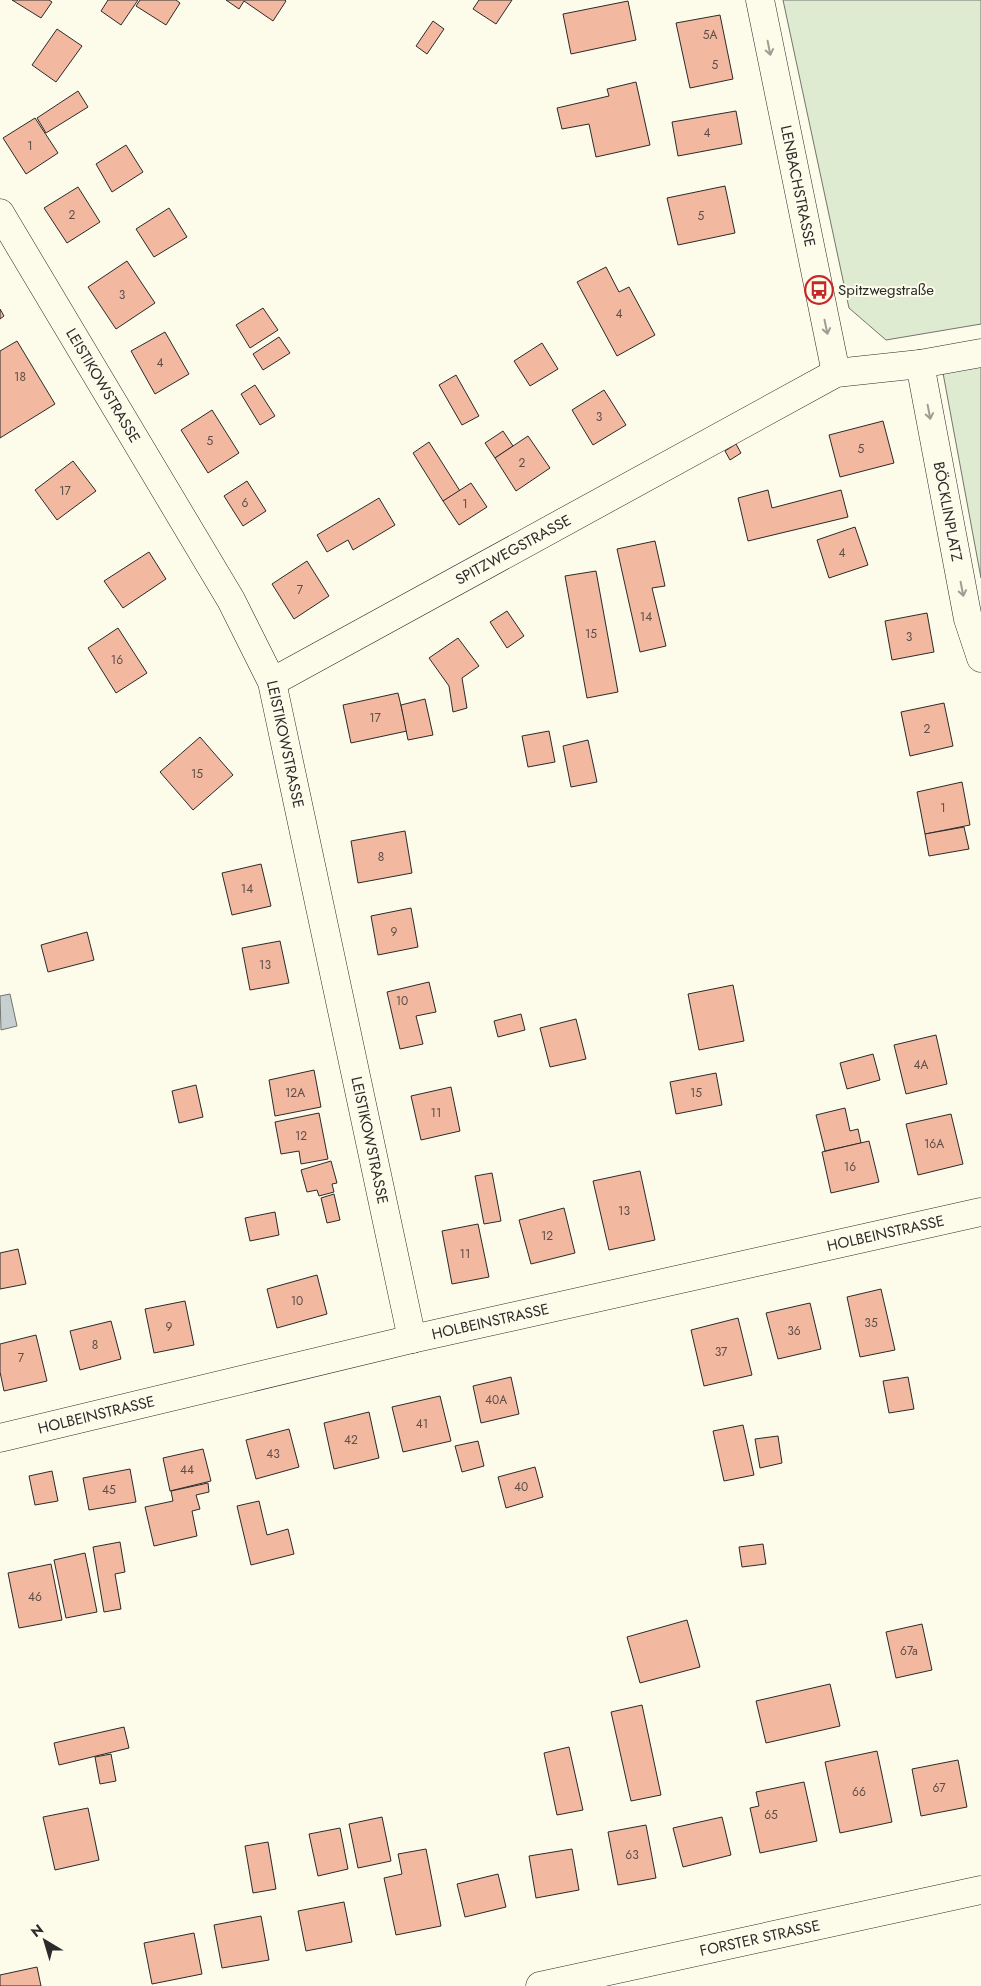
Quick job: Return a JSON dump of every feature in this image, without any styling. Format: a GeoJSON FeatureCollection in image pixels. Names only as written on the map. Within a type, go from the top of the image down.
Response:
{"type":"FeatureCollection","features":[{"type":"Feature","properties":{"kind":"street","name":"LENBACHSTRASSE"},"geometry":{"type":"LineString","coordinates":[[760,0],[836,373]]}},
{"type":"Feature","properties":{"kind":"street","name":"LEISTIKOWSTRASSE"},"geometry":{"type":"LineString","coordinates":[[0,213],[231,600],[272,682],[412,1339]]}},
{"type":"Feature","properties":{"kind":"street","name":"SPITZWEGSTRASSE"},"geometry":{"type":"LineString","coordinates":[[272,682],[836,373],[920,364],[981,353]]}},
{"type":"Feature","properties":{"kind":"street","name":"BÖCKLINPLATZ"},"geometry":{"type":"LineString","coordinates":[[920,364],[968,620],[981,658]]}},
{"type":"Feature","properties":{"kind":"street","name":"HOLBEINSTRASSE"},"geometry":{"type":"LineString","coordinates":[[0,1438],[412,1339],[981,1212]]}},
{"type":"Feature","properties":{"kind":"street","name":"FORSTER STRASSE"},"geometry":{"type":"LineString","coordinates":[[540,1986],[981,1890]]}},
{"type":"Feature","properties":{"kind":"green space"},"geometry":{"type":"Polygon","coordinates":[[[783,0],[981,0],[981,324],[886,340],[849,308],[783,0]]]}},
{"type":"Feature","properties":{"kind":"green space"},"geometry":{"type":"Polygon","coordinates":[[[981,365],[981,578],[943,373],[981,365]]]}},
{"type":"Feature","properties":{"kind":"shaded area"},"geometry":{"type":"Polygon","coordinates":[[[10,994],[17,1026],[1,1030],[0,996],[10,994]]]}},
{"type":"Feature","properties":{"kind":"building"},"geometry":{"type":"Polygon","coordinates":[[[12,0],[49,0],[52,2],[41,18],[12,0]]]}},
{"type":"Feature","properties":{"kind":"building"},"geometry":{"type":"Polygon","coordinates":[[[108,0],[138,0],[121,25],[101,11],[108,0]]]}},
{"type":"Feature","properties":{"kind":"building"},"geometry":{"type":"Polygon","coordinates":[[[140,0],[176,0],[180,3],[166,25],[136,6],[140,0]]]}},
{"type":"Feature","properties":{"kind":"building"},"geometry":{"type":"Polygon","coordinates":[[[226,0],[286,1],[273,21],[244,1],[239,9],[226,0]]]}},
{"type":"Feature","properties":{"kind":"building"},"geometry":{"type":"Polygon","coordinates":[[[479,0],[512,0],[496,24],[473,9],[479,0]]]}},
{"type":"Feature","properties":{"kind":"building"},"geometry":{"type":"Polygon","coordinates":[[[628,1],[636,40],[571,54],[563,14],[628,1]]]}},
{"type":"Feature","properties":{"kind":"building"},"geometry":{"type":"Polygon","coordinates":[[[720,15],[733,79],[690,88],[676,23],[720,15]]]}},
{"type":"Feature","properties":{"kind":"building"},"geometry":{"type":"Polygon","coordinates":[[[433,21],[444,29],[427,54],[416,46],[433,21]]]}},
{"type":"Feature","properties":{"kind":"building"},"geometry":{"type":"Polygon","coordinates":[[[57,29],[82,46],[56,82],[32,65],[57,29]]]}},
{"type":"Feature","properties":{"kind":"building"},"geometry":{"type":"Polygon","coordinates":[[[636,82],[650,145],[596,157],[589,124],[562,129],[557,108],[609,96],[607,89],[636,82]]]}},
{"type":"Feature","properties":{"kind":"building"},"geometry":{"type":"Polygon","coordinates":[[[78,91],[88,107],[46,133],[37,118],[78,91]]]}},
{"type":"Feature","properties":{"kind":"building"},"geometry":{"type":"Polygon","coordinates":[[[736,111],[742,144],[678,156],[672,122],[736,111]]]}},
{"type":"Feature","properties":{"kind":"building"},"geometry":{"type":"Polygon","coordinates":[[[35,118],[58,153],[26,174],[3,138],[35,118]]]}},
{"type":"Feature","properties":{"kind":"building"},"geometry":{"type":"Polygon","coordinates":[[[126,145],[143,172],[112,192],[96,164],[126,145]]]}},
{"type":"Feature","properties":{"kind":"building"},"geometry":{"type":"Polygon","coordinates":[[[725,186],[735,233],[678,245],[667,198],[725,186]]]}},
{"type":"Feature","properties":{"kind":"building"},"geometry":{"type":"Polygon","coordinates":[[[78,187],[100,222],[67,243],[44,208],[78,187]]]}},
{"type":"Feature","properties":{"kind":"building"},"geometry":{"type":"Polygon","coordinates":[[[169,208],[187,237],[154,257],[136,229],[169,208]]]}},
{"type":"Feature","properties":{"kind":"building"},"geometry":{"type":"Polygon","coordinates":[[[127,261],[155,303],[116,329],[88,287],[127,261]]]}},
{"type":"Feature","properties":{"kind":"building"},"geometry":{"type":"Polygon","coordinates":[[[606,267],[619,292],[629,287],[655,335],[617,356],[577,282],[606,267]]]}},
{"type":"Feature","properties":{"kind":"building"},"geometry":{"type":"Polygon","coordinates":[[[263,308],[278,330],[250,348],[236,325],[263,308]]]}},
{"type":"Feature","properties":{"kind":"building"},"geometry":{"type":"Polygon","coordinates":[[[0,309],[4,316],[0,319],[0,309]]]}},
{"type":"Feature","properties":{"kind":"building"},"geometry":{"type":"Polygon","coordinates":[[[165,332],[189,374],[155,394],[131,351],[165,332]]]}},
{"type":"Feature","properties":{"kind":"building"},"geometry":{"type":"Polygon","coordinates":[[[279,337],[290,353],[263,370],[253,354],[279,337]]]}},
{"type":"Feature","properties":{"kind":"building"},"geometry":{"type":"Polygon","coordinates":[[[17,341],[55,404],[0,438],[0,351],[17,341]]]}},
{"type":"Feature","properties":{"kind":"building"},"geometry":{"type":"Polygon","coordinates":[[[542,343],[558,369],[530,386],[514,361],[542,343]]]}},
{"type":"Feature","properties":{"kind":"building"},"geometry":{"type":"Polygon","coordinates":[[[456,375],[479,416],[462,425],[439,385],[456,375]]]}},
{"type":"Feature","properties":{"kind":"building"},"geometry":{"type":"Polygon","coordinates":[[[255,385],[275,416],[260,425],[241,394],[255,385]]]}},
{"type":"Feature","properties":{"kind":"building"},"geometry":{"type":"Polygon","coordinates":[[[604,390],[626,425],[593,445],[572,410],[604,390]]]}},
{"type":"Feature","properties":{"kind":"building"},"geometry":{"type":"Polygon","coordinates":[[[212,410],[239,453],[208,473],[181,430],[212,410]]]}},
{"type":"Feature","properties":{"kind":"building"},"geometry":{"type":"Polygon","coordinates":[[[883,421],[894,463],[840,477],[829,435],[883,421]]]}},
{"type":"Feature","properties":{"kind":"building"},"geometry":{"type":"Polygon","coordinates":[[[503,431],[513,446],[495,458],[485,443],[503,431]]]}},
{"type":"Feature","properties":{"kind":"building"},"geometry":{"type":"Polygon","coordinates":[[[528,436],[550,468],[516,491],[495,458],[528,436]]]}},
{"type":"Feature","properties":{"kind":"building"},"geometry":{"type":"Polygon","coordinates":[[[429,442],[460,491],[443,501],[413,453],[429,442]]]}},
{"type":"Feature","properties":{"kind":"building"},"geometry":{"type":"Polygon","coordinates":[[[736,444],[741,453],[730,460],[725,451],[736,444]]]}},
{"type":"Feature","properties":{"kind":"building"},"geometry":{"type":"Polygon","coordinates":[[[73,461],[96,491],[57,520],[35,490],[73,461]]]}},
{"type":"Feature","properties":{"kind":"building"},"geometry":{"type":"Polygon","coordinates":[[[247,481],[266,511],[243,526],[224,496],[247,481]]]}},
{"type":"Feature","properties":{"kind":"building"},"geometry":{"type":"Polygon","coordinates":[[[471,483],[487,507],[459,525],[443,501],[471,483]]]}},
{"type":"Feature","properties":{"kind":"building"},"geometry":{"type":"Polygon","coordinates":[[[768,490],[772,508],[841,490],[848,517],[748,541],[738,498],[768,490]]]}},
{"type":"Feature","properties":{"kind":"building"},"geometry":{"type":"Polygon","coordinates":[[[379,498],[395,525],[353,550],[348,540],[327,552],[317,535],[379,498]]]}},
{"type":"Feature","properties":{"kind":"building"},"geometry":{"type":"Polygon","coordinates":[[[855,527],[868,565],[829,578],[817,540],[855,527]]]}},
{"type":"Feature","properties":{"kind":"building"},"geometry":{"type":"Polygon","coordinates":[[[655,541],[665,586],[652,588],[666,646],[640,652],[617,549],[655,541]]]}},
{"type":"Feature","properties":{"kind":"building"},"geometry":{"type":"Polygon","coordinates":[[[149,552],[166,579],[123,608],[104,581],[149,552]]]}},
{"type":"Feature","properties":{"kind":"building"},"geometry":{"type":"Polygon","coordinates":[[[307,561],[329,596],[294,619],[272,584],[307,561]]]}},
{"type":"Feature","properties":{"kind":"building"},"geometry":{"type":"Polygon","coordinates":[[[596,571],[618,692],[587,698],[565,576],[596,571]]]}},
{"type":"Feature","properties":{"kind":"building"},"geometry":{"type":"Polygon","coordinates":[[[507,611],[524,636],[507,648],[490,622],[507,611]]]}},
{"type":"Feature","properties":{"kind":"building"},"geometry":{"type":"Polygon","coordinates":[[[927,613],[934,652],[892,660],[885,621],[927,613]]]}},
{"type":"Feature","properties":{"kind":"building"},"geometry":{"type":"Polygon","coordinates":[[[118,628],[147,673],[116,693],[88,648],[118,628]]]}},
{"type":"Feature","properties":{"kind":"building"},"geometry":{"type":"Polygon","coordinates":[[[458,638],[479,666],[462,678],[467,708],[453,712],[449,686],[429,658],[458,638]]]}},
{"type":"Feature","properties":{"kind":"building"},"geometry":{"type":"Polygon","coordinates":[[[398,693],[407,731],[351,743],[343,705],[398,693]]]}},
{"type":"Feature","properties":{"kind":"building"},"geometry":{"type":"Polygon","coordinates":[[[425,699],[433,735],[408,740],[401,705],[425,699]]]}},
{"type":"Feature","properties":{"kind":"building"},"geometry":{"type":"Polygon","coordinates":[[[944,703],[953,746],[910,756],[901,712],[944,703]]]}},
{"type":"Feature","properties":{"kind":"building"},"geometry":{"type":"Polygon","coordinates":[[[549,731],[555,762],[528,767],[522,736],[549,731]]]}},
{"type":"Feature","properties":{"kind":"building"},"geometry":{"type":"Polygon","coordinates":[[[200,737],[233,775],[193,810],[160,772],[200,737]]]}},
{"type":"Feature","properties":{"kind":"building"},"geometry":{"type":"Polygon","coordinates":[[[588,740],[597,782],[571,787],[563,746],[588,740]]]}},
{"type":"Feature","properties":{"kind":"building"},"geometry":{"type":"Polygon","coordinates":[[[962,782],[970,825],[925,834],[917,792],[962,782]]]}},
{"type":"Feature","properties":{"kind":"building"},"geometry":{"type":"Polygon","coordinates":[[[964,827],[969,849],[929,856],[925,834],[964,827]]]}},
{"type":"Feature","properties":{"kind":"building"},"geometry":{"type":"Polygon","coordinates":[[[405,831],[412,873],[358,883],[351,841],[405,831]]]}},
{"type":"Feature","properties":{"kind":"building"},"geometry":{"type":"Polygon","coordinates":[[[261,864],[271,906],[232,915],[222,873],[261,864]]]}},
{"type":"Feature","properties":{"kind":"building"},"geometry":{"type":"Polygon","coordinates":[[[411,908],[418,947],[378,955],[371,916],[411,908]]]}},
{"type":"Feature","properties":{"kind":"building"},"geometry":{"type":"Polygon","coordinates":[[[87,932],[94,960],[48,972],[41,945],[87,932]]]}},
{"type":"Feature","properties":{"kind":"building"},"geometry":{"type":"Polygon","coordinates":[[[280,941],[289,983],[250,990],[242,948],[280,941]]]}},
{"type":"Feature","properties":{"kind":"building"},"geometry":{"type":"Polygon","coordinates":[[[429,982],[436,1012],[416,1016],[423,1044],[400,1049],[387,992],[429,982]]]}},
{"type":"Feature","properties":{"kind":"building"},"geometry":{"type":"Polygon","coordinates":[[[733,985],[744,1041],[699,1050],[688,994],[733,985]]]}},
{"type":"Feature","properties":{"kind":"building"},"geometry":{"type":"Polygon","coordinates":[[[521,1014],[525,1030],[498,1037],[494,1021],[521,1014]]]}},
{"type":"Feature","properties":{"kind":"building"},"geometry":{"type":"Polygon","coordinates":[[[576,1019],[586,1059],[550,1067],[540,1028],[576,1019]]]}},
{"type":"Feature","properties":{"kind":"building"},"geometry":{"type":"Polygon","coordinates":[[[936,1035],[947,1084],[906,1094],[894,1045],[936,1035]]]}},
{"type":"Feature","properties":{"kind":"building"},"geometry":{"type":"Polygon","coordinates":[[[873,1054],[880,1080],[847,1089],[840,1063],[873,1054]]]}},
{"type":"Feature","properties":{"kind":"building"},"geometry":{"type":"Polygon","coordinates":[[[314,1070],[321,1107],[275,1116],[269,1080],[314,1070]]]}},
{"type":"Feature","properties":{"kind":"building"},"geometry":{"type":"Polygon","coordinates":[[[716,1073],[722,1105],[676,1114],[670,1082],[716,1073]]]}},
{"type":"Feature","properties":{"kind":"building"},"geometry":{"type":"Polygon","coordinates":[[[196,1085],[203,1117],[179,1123],[172,1091],[196,1085]]]}},
{"type":"Feature","properties":{"kind":"building"},"geometry":{"type":"Polygon","coordinates":[[[451,1087],[460,1131],[421,1140],[411,1096],[451,1087]]]}},
{"type":"Feature","properties":{"kind":"building"},"geometry":{"type":"Polygon","coordinates":[[[845,1108],[850,1131],[858,1129],[861,1143],[825,1151],[816,1115],[845,1108]]]}},
{"type":"Feature","properties":{"kind":"building"},"geometry":{"type":"Polygon","coordinates":[[[319,1113],[328,1159],[301,1164],[299,1151],[281,1154],[275,1122],[319,1113]]]}},
{"type":"Feature","properties":{"kind":"building"},"geometry":{"type":"Polygon","coordinates":[[[951,1114],[963,1164],[918,1175],[906,1124],[951,1114]]]}},
{"type":"Feature","properties":{"kind":"building"},"geometry":{"type":"Polygon","coordinates":[[[869,1141],[879,1182],[831,1193],[822,1152],[869,1141]]]}},
{"type":"Feature","properties":{"kind":"building"},"geometry":{"type":"Polygon","coordinates":[[[331,1161],[337,1183],[332,1184],[334,1192],[319,1196],[317,1190],[307,1192],[301,1170],[331,1161]]]}},
{"type":"Feature","properties":{"kind":"building"},"geometry":{"type":"Polygon","coordinates":[[[640,1171],[655,1240],[609,1250],[593,1181],[640,1171]]]}},
{"type":"Feature","properties":{"kind":"building"},"geometry":{"type":"Polygon","coordinates":[[[492,1173],[501,1221],[484,1224],[475,1176],[492,1173]]]}},
{"type":"Feature","properties":{"kind":"building"},"geometry":{"type":"Polygon","coordinates":[[[334,1194],[340,1220],[327,1223],[321,1198],[334,1194]]]}},
{"type":"Feature","properties":{"kind":"building"},"geometry":{"type":"Polygon","coordinates":[[[564,1208],[575,1253],[531,1264],[519,1220],[564,1208]]]}},
{"type":"Feature","properties":{"kind":"building"},"geometry":{"type":"Polygon","coordinates":[[[275,1212],[279,1235],[250,1241],[245,1218],[275,1212]]]}},
{"type":"Feature","properties":{"kind":"building"},"geometry":{"type":"Polygon","coordinates":[[[478,1224],[489,1277],[452,1284],[442,1231],[478,1224]]]}},
{"type":"Feature","properties":{"kind":"building"},"geometry":{"type":"Polygon","coordinates":[[[18,1249],[26,1284],[0,1289],[0,1253],[18,1249]]]}},
{"type":"Feature","properties":{"kind":"building"},"geometry":{"type":"Polygon","coordinates":[[[317,1275],[327,1314],[277,1328],[267,1289],[317,1275]]]}},
{"type":"Feature","properties":{"kind":"building"},"geometry":{"type":"Polygon","coordinates":[[[881,1289],[895,1350],[860,1357],[847,1297],[881,1289]]]}},
{"type":"Feature","properties":{"kind":"building"},"geometry":{"type":"Polygon","coordinates":[[[185,1301],[194,1345],[154,1353],[145,1309],[185,1301]]]}},
{"type":"Feature","properties":{"kind":"building"},"geometry":{"type":"Polygon","coordinates":[[[810,1303],[821,1349],[778,1359],[766,1313],[810,1303]]]}},
{"type":"Feature","properties":{"kind":"building"},"geometry":{"type":"Polygon","coordinates":[[[738,1318],[752,1375],[704,1386],[691,1330],[738,1318]]]}},
{"type":"Feature","properties":{"kind":"building"},"geometry":{"type":"Polygon","coordinates":[[[111,1321],[121,1359],[80,1370],[70,1331],[111,1321]]]}},
{"type":"Feature","properties":{"kind":"building"},"geometry":{"type":"Polygon","coordinates":[[[36,1335],[47,1381],[4,1391],[0,1372],[0,1344],[36,1335]]]}},
{"type":"Feature","properties":{"kind":"building"},"geometry":{"type":"Polygon","coordinates":[[[511,1377],[519,1414],[481,1423],[473,1386],[511,1377]]]}},
{"type":"Feature","properties":{"kind":"building"},"geometry":{"type":"Polygon","coordinates":[[[908,1377],[914,1409],[889,1413],[883,1381],[908,1377]]]}},
{"type":"Feature","properties":{"kind":"building"},"geometry":{"type":"Polygon","coordinates":[[[440,1396],[451,1441],[403,1452],[392,1407],[440,1396]]]}},
{"type":"Feature","properties":{"kind":"building"},"geometry":{"type":"Polygon","coordinates":[[[369,1412],[379,1458],[334,1469],[324,1423],[369,1412]]]}},
{"type":"Feature","properties":{"kind":"building"},"geometry":{"type":"Polygon","coordinates":[[[743,1425],[754,1475],[724,1481],[713,1431],[743,1425]]]}},
{"type":"Feature","properties":{"kind":"building"},"geometry":{"type":"Polygon","coordinates":[[[289,1429],[299,1467],[256,1479],[246,1440],[289,1429]]]}},
{"type":"Feature","properties":{"kind":"building"},"geometry":{"type":"Polygon","coordinates":[[[778,1436],[782,1463],[760,1468],[755,1439],[778,1436]]]}},
{"type":"Feature","properties":{"kind":"building"},"geometry":{"type":"Polygon","coordinates":[[[478,1441],[484,1466],[462,1472],[455,1446],[478,1441]]]}},
{"type":"Feature","properties":{"kind":"building"},"geometry":{"type":"Polygon","coordinates":[[[203,1449],[211,1481],[170,1491],[163,1458],[203,1449]]]}},
{"type":"Feature","properties":{"kind":"building"},"geometry":{"type":"Polygon","coordinates":[[[535,1467],[543,1497],[506,1508],[498,1477],[535,1467]]]}},
{"type":"Feature","properties":{"kind":"building"},"geometry":{"type":"Polygon","coordinates":[[[130,1469],[136,1502],[89,1510],[83,1478],[130,1469]]]}},
{"type":"Feature","properties":{"kind":"building"},"geometry":{"type":"Polygon","coordinates":[[[52,1471],[58,1501],[35,1505],[29,1476],[52,1471]]]}},
{"type":"Feature","properties":{"kind":"building"},"geometry":{"type":"Polygon","coordinates":[[[208,1483],[209,1492],[196,1495],[200,1509],[192,1511],[197,1536],[154,1546],[145,1507],[173,1501],[171,1491],[208,1483]]]}},
{"type":"Feature","properties":{"kind":"building"},"geometry":{"type":"Polygon","coordinates":[[[259,1501],[267,1535],[288,1529],[294,1554],[251,1565],[237,1506],[259,1501]]]}},
{"type":"Feature","properties":{"kind":"building"},"geometry":{"type":"Polygon","coordinates":[[[120,1542],[125,1572],[115,1574],[121,1609],[104,1612],[93,1547],[120,1542]]]}},
{"type":"Feature","properties":{"kind":"building"},"geometry":{"type":"Polygon","coordinates":[[[763,1544],[766,1564],[742,1567],[739,1547],[763,1544]]]}},
{"type":"Feature","properties":{"kind":"building"},"geometry":{"type":"Polygon","coordinates":[[[85,1553],[97,1612],[66,1618],[54,1560],[85,1553]]]}},
{"type":"Feature","properties":{"kind":"building"},"geometry":{"type":"Polygon","coordinates":[[[51,1564],[62,1620],[19,1628],[8,1573],[51,1564]]]}},
{"type":"Feature","properties":{"kind":"building"},"geometry":{"type":"Polygon","coordinates":[[[687,1620],[700,1667],[640,1683],[627,1637],[687,1620]]]}},
{"type":"Feature","properties":{"kind":"building"},"geometry":{"type":"Polygon","coordinates":[[[922,1624],[932,1670],[896,1678],[886,1632],[922,1624]]]}},
{"type":"Feature","properties":{"kind":"building"},"geometry":{"type":"Polygon","coordinates":[[[830,1684],[840,1726],[766,1743],[756,1701],[830,1684]]]}},
{"type":"Feature","properties":{"kind":"building"},"geometry":{"type":"Polygon","coordinates":[[[642,1705],[661,1795],[631,1801],[611,1712],[642,1705]]]}},
{"type":"Feature","properties":{"kind":"building"},"geometry":{"type":"Polygon","coordinates":[[[124,1727],[129,1748],[59,1765],[54,1743],[124,1727]]]}},
{"type":"Feature","properties":{"kind":"building"},"geometry":{"type":"Polygon","coordinates":[[[569,1747],[583,1810],[557,1815],[544,1753],[569,1747]]]}},
{"type":"Feature","properties":{"kind":"building"},"geometry":{"type":"Polygon","coordinates":[[[877,1751],[892,1822],[840,1833],[825,1762],[877,1751]]]}},
{"type":"Feature","properties":{"kind":"building"},"geometry":{"type":"Polygon","coordinates":[[[111,1754],[116,1781],[100,1784],[95,1757],[111,1754]]]}},
{"type":"Feature","properties":{"kind":"building"},"geometry":{"type":"Polygon","coordinates":[[[958,1760],[967,1807],[921,1816],[912,1769],[958,1760]]]}},
{"type":"Feature","properties":{"kind":"building"},"geometry":{"type":"Polygon","coordinates":[[[804,1782],[817,1841],[760,1853],[750,1808],[759,1806],[756,1792],[804,1782]]]}},
{"type":"Feature","properties":{"kind":"building"},"geometry":{"type":"Polygon","coordinates":[[[88,1808],[99,1860],[55,1870],[43,1817],[88,1808]]]}},
{"type":"Feature","properties":{"kind":"building"},"geometry":{"type":"Polygon","coordinates":[[[382,1817],[391,1861],[358,1868],[349,1824],[382,1817]]]}},
{"type":"Feature","properties":{"kind":"building"},"geometry":{"type":"Polygon","coordinates":[[[722,1817],[731,1855],[683,1867],[673,1828],[722,1817]]]}},
{"type":"Feature","properties":{"kind":"building"},"geometry":{"type":"Polygon","coordinates":[[[646,1825],[656,1878],[618,1885],[608,1832],[646,1825]]]}},
{"type":"Feature","properties":{"kind":"building"},"geometry":{"type":"Polygon","coordinates":[[[340,1828],[348,1869],[318,1876],[309,1834],[340,1828]]]}},
{"type":"Feature","properties":{"kind":"building"},"geometry":{"type":"Polygon","coordinates":[[[268,1842],[276,1889],[253,1893],[245,1846],[268,1842]]]}},
{"type":"Feature","properties":{"kind":"building"},"geometry":{"type":"Polygon","coordinates":[[[426,1849],[441,1926],[396,1935],[384,1878],[402,1874],[398,1854],[426,1849]]]}},
{"type":"Feature","properties":{"kind":"building"},"geometry":{"type":"Polygon","coordinates":[[[572,1849],[579,1890],[536,1898],[529,1856],[572,1849]]]}},
{"type":"Feature","properties":{"kind":"building"},"geometry":{"type":"Polygon","coordinates":[[[498,1874],[506,1907],[465,1917],[457,1884],[498,1874]]]}},
{"type":"Feature","properties":{"kind":"building"},"geometry":{"type":"Polygon","coordinates":[[[344,1902],[352,1942],[306,1951],[298,1911],[344,1902]]]}},
{"type":"Feature","properties":{"kind":"building"},"geometry":{"type":"Polygon","coordinates":[[[261,1916],[269,1960],[222,1968],[214,1925],[261,1916]]]}},
{"type":"Feature","properties":{"kind":"building"},"geometry":{"type":"Polygon","coordinates":[[[194,1933],[202,1974],[152,1984],[144,1943],[194,1933]]]}},
{"type":"Feature","properties":{"kind":"building"},"geometry":{"type":"Polygon","coordinates":[[[37,1967],[41,1986],[0,1986],[0,1975],[37,1967]]]}},
{"type":"Feature","properties":{"kind":"place","name":"Spitzwegstraße"},"geometry":{"type":"Point","coordinates":[819,290]}}]}
